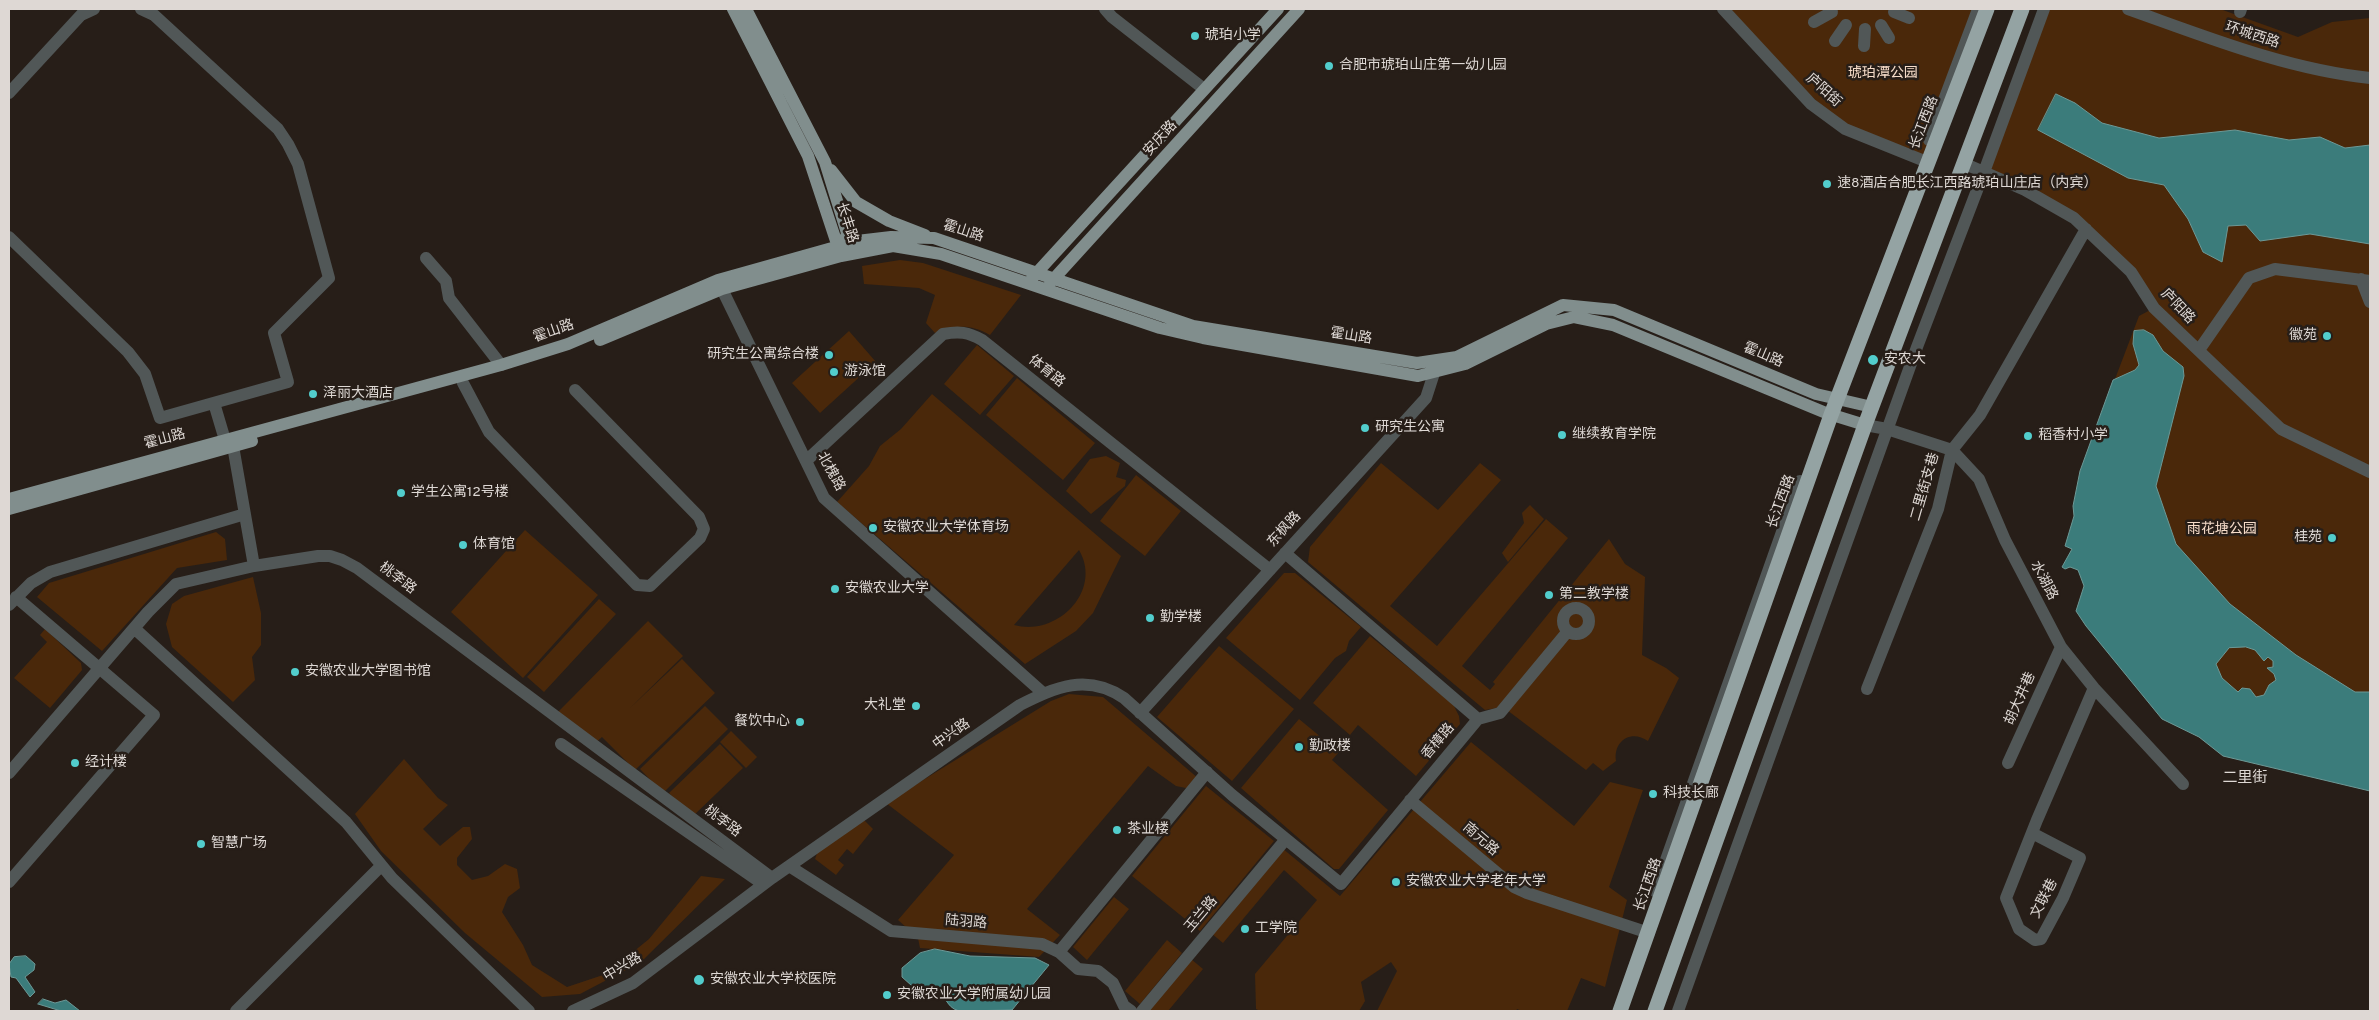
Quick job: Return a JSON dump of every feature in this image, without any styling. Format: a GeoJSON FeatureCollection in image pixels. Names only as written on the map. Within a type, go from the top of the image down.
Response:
{"type":"FeatureCollection","features":[{"type":"Feature","properties":{"kind":"highway","name":"长江西路"},"geometry":{"type":"LineString","coordinates":[[1620,1011],[1645,932],[1828,414],[1924,161],[1987,9]]}},
{"type":"Feature","properties":{"kind":"highway"},"geometry":{"type":"LineString","coordinates":[[1655,1011],[1865,425],[2022,9]]}},
{"type":"Feature","properties":{"kind":"main road","name":"长丰路"},"geometry":{"type":"LineString","coordinates":[[733,9],[808,156],[841,249]]}},
{"type":"Feature","properties":{"kind":"main road","name":"长丰路"},"geometry":{"type":"LineString","coordinates":[[746,9],[825,162],[847,233],[841,249]]}},
{"type":"Feature","properties":{"kind":"main road","name":"安庆路"},"geometry":{"type":"LineString","coordinates":[[1027,283],[1278,9]]}},
{"type":"Feature","properties":{"kind":"main road","name":"安庆路"},"geometry":{"type":"LineString","coordinates":[[1045,289],[1298,9]]}},
{"type":"Feature","properties":{"kind":"main road"},"geometry":{"type":"LineString","coordinates":[[825,162],[856,202],[888,221],[934,238]]}},
{"type":"Feature","properties":{"kind":"main road","name":"霍山路"},"geometry":{"type":"LineString","coordinates":[[9,509],[229,443],[501,365],[568,344],[720,284],[841,249],[857,241],[890,237],[934,238],[1193,326],[1436,366],[1465,364],[1546,324],[1574,317],[1613,324],[1828,414],[1865,425]]}},
{"type":"Feature","properties":{"kind":"main road","name":"霍山路"},"geometry":{"type":"LineString","coordinates":[[841,249],[892,246],[941,254],[1160,328],[1203,338],[1418,376],[1564,305],[1614,310],[1816,394],[1872,407]]}},
{"type":"Feature","properties":{"kind":"main road","name":"霍山路"},"geometry":{"type":"LineString","coordinates":[[9,499],[463,383],[567,354],[720,284]]}},
{"type":"Feature","properties":{"kind":"street"},"geometry":{"type":"LineString","coordinates":[[9,93],[81,15],[94,9]]}},
{"type":"Feature","properties":{"kind":"street"},"geometry":{"type":"LineString","coordinates":[[9,236],[128,352],[145,374],[160,418],[288,382],[274,333],[329,278],[298,164],[278,129],[154,15],[141,9]]}},
{"type":"Feature","properties":{"kind":"street"},"geometry":{"type":"LineString","coordinates":[[1105,9],[1112,17],[1204,89]]}},
{"type":"Feature","properties":{"kind":"street","name":"庐阳街"},"geometry":{"type":"LineString","coordinates":[[1723,9],[1811,104],[1845,129],[1924,161]]}},
{"type":"Feature","properties":{"kind":"street"},"geometry":{"type":"LineString","coordinates":[[1924,161],[1978,9]]}},
{"type":"Feature","properties":{"kind":"street"},"geometry":{"type":"LineString","coordinates":[[1678,1011],[1887,429],[2044,9]]}},
{"type":"Feature","properties":{"kind":"street","name":"环城西路"},"geometry":{"type":"LineString","coordinates":[[2128,9],[2286,62],[2334,74],[2370,78]]}},
{"type":"Feature","properties":{"kind":"street"},"geometry":{"type":"LineString","coordinates":[[1814,22],[1832,12]]}},
{"type":"Feature","properties":{"kind":"street"},"geometry":{"type":"LineString","coordinates":[[1894,12],[1910,18]]}},
{"type":"Feature","properties":{"kind":"street"},"geometry":{"type":"LineString","coordinates":[[1835,41],[1846,25]]}},
{"type":"Feature","properties":{"kind":"street"},"geometry":{"type":"LineString","coordinates":[[1881,25],[1889,38]]}},
{"type":"Feature","properties":{"kind":"street"},"geometry":{"type":"LineString","coordinates":[[1864,46],[1865,30]]}},
{"type":"Feature","properties":{"kind":"street","name":"庐阳路"},"geometry":{"type":"LineString","coordinates":[[1963,163],[2034,195],[2074,218],[2130,272],[2154,308],[2280,429],[2370,472]]}},
{"type":"Feature","properties":{"kind":"street","name":"二里街支巷"},"geometry":{"type":"LineString","coordinates":[[1867,689],[1938,510],[1952,450],[1980,415],[2086,229]]}},
{"type":"Feature","properties":{"kind":"street"},"geometry":{"type":"LineString","coordinates":[[426,258],[446,281],[449,298],[501,365]]}},
{"type":"Feature","properties":{"kind":"street"},"geometry":{"type":"LineString","coordinates":[[2199,350],[2249,278],[2275,269],[2365,280],[2370,302]]}},
{"type":"Feature","properties":{"kind":"street","name":"北槐路"},"geometry":{"type":"LineString","coordinates":[[720,284],[824,498],[1043,693]]}},
{"type":"Feature","properties":{"kind":"street","name":"体育路"},"geometry":{"type":"LineString","coordinates":[[806,461],[943,334],[969,333],[982,340],[1270,570]]}},
{"type":"Feature","properties":{"kind":"street","name":"东枫路"},"geometry":{"type":"LineString","coordinates":[[1140,713],[1426,398],[1436,366]]}},
{"type":"Feature","properties":{"kind":"street"},"geometry":{"type":"LineString","coordinates":[[463,383],[488,432],[637,585],[650,586],[700,538],[704,529],[699,517],[575,390]]}},
{"type":"Feature","properties":{"kind":"street"},"geometry":{"type":"LineString","coordinates":[[214,402],[229,443],[245,514],[254,566]]}},
{"type":"Feature","properties":{"kind":"street","name":"水湖路"},"geometry":{"type":"LineString","coordinates":[[1865,425],[1887,429],[1952,450],[1980,479],[2005,540],[2061,647],[2094,688],[2183,784]]}},
{"type":"Feature","properties":{"kind":"street"},"geometry":{"type":"LineString","coordinates":[[9,882],[154,715],[13,602],[31,583],[50,572],[245,514]]}},
{"type":"Feature","properties":{"kind":"street"},"geometry":{"type":"LineString","coordinates":[[1285,553],[1478,718],[1500,714],[1568,631]]}},
{"type":"Feature","properties":{"kind":"street","name":"桃李路"},"geometry":{"type":"LineString","coordinates":[[9,773],[167,590],[176,584],[254,566],[318,556],[342,560],[357,568],[767,881]]}},
{"type":"Feature","properties":{"kind":"street"},"geometry":{"type":"LineString","coordinates":[[134,628],[346,822],[381,866],[529,1011]]}},
{"type":"Feature","properties":{"kind":"street","name":"胡大井巷"},"geometry":{"type":"LineString","coordinates":[[2008,763],[2061,647]]}},
{"type":"Feature","properties":{"kind":"street","name":"中兴路"},"geometry":{"type":"LineString","coordinates":[[574,1011],[632,983],[767,881],[1020,705],[1043,693],[1064,686],[1078,684],[1106,688],[1124,698],[1207,772],[1341,884]]}},
{"type":"Feature","properties":{"kind":"street","name":"文联巷"},"geometry":{"type":"LineString","coordinates":[[2032,833],[2080,858],[2063,898],[2041,939],[2035,940],[2020,928],[2006,898],[2032,833],[2094,688]]}},
{"type":"Feature","properties":{"kind":"street","name":"香樟路"},"geometry":{"type":"LineString","coordinates":[[1341,884],[1478,718]]}},
{"type":"Feature","properties":{"kind":"street"},"geometry":{"type":"LineString","coordinates":[[561,744],[767,881]]}},
{"type":"Feature","properties":{"kind":"street"},"geometry":{"type":"LineString","coordinates":[[1059,952],[1207,772]]}},
{"type":"Feature","properties":{"kind":"street","name":"南元路"},"geometry":{"type":"LineString","coordinates":[[1410,800],[1514,887],[1645,932]]}},
{"type":"Feature","properties":{"kind":"street","name":"玉兰路"},"geometry":{"type":"LineString","coordinates":[[1142,1011],[1286,838]]}},
{"type":"Feature","properties":{"kind":"street"},"geometry":{"type":"LineString","coordinates":[[236,1011],[381,866]]}},
{"type":"Feature","properties":{"kind":"street","name":"陆羽路"},"geometry":{"type":"LineString","coordinates":[[789,866],[891,932],[1042,944],[1059,952],[1078,969],[1098,971],[1113,983],[1124,1006],[1131,1011]]}},
{"type":"Feature","properties":{"kind":"street"},"geometry":{"type":"LineString","coordinates":[[1612,1011],[1645,932]]}},
{"type":"Feature","properties":{"kind":"green space","name":"琥珀潭公园"},"geometry":{"type":"Polygon","coordinates":[[[1723,9],[1978,9],[1921,160],[1845,129],[1723,9]]]}},
{"type":"Feature","properties":{"kind":"green space","name":"雨花塘公园"},"geometry":{"type":"Polygon","coordinates":[[[2044,9],[2220,9],[2298,37],[2332,22],[2370,18],[2370,791],[2223,756],[2199,737],[2162,719],[2086,626],[2076,611],[2084,586],[2078,570],[2062,567],[2072,549],[2065,546],[2074,516],[2073,506],[2080,471],[2139,316],[2154,308],[2131,272],[2074,218],[1984,172],[2044,9]]]}},
{"type":"Feature","properties":{"kind":"green space"},"geometry":{"type":"Polygon","coordinates":[[[900,260],[923,263],[1021,295],[990,335],[969,327],[949,328],[935,333],[926,323],[935,295],[919,288],[864,284],[862,266],[900,260]]]}},
{"type":"Feature","properties":{"kind":"green space","name":"游泳馆"},"geometry":{"type":"Polygon","coordinates":[[[849,331],[876,362],[820,413],[792,383],[849,331]]]}},
{"type":"Feature","properties":{"kind":"green space"},"geometry":{"type":"Polygon","coordinates":[[[977,345],[1014,376],[980,415],[944,384],[977,345]]]}},
{"type":"Feature","properties":{"kind":"green space"},"geometry":{"type":"Polygon","coordinates":[[[1017,378],[1095,443],[1063,480],[986,415],[1017,378]]]}},
{"type":"Feature","properties":{"kind":"green space"},"geometry":{"type":"Polygon","coordinates":[[[932,394],[1121,556],[1093,613],[1076,631],[1025,664],[837,502],[869,466],[880,446],[901,429],[932,394]],[[1079,550],[1014,625],[1030,627],[1046,624],[1060,617],[1072,607],[1080,595],[1085,581],[1085,565],[1079,550]]]}},
{"type":"Feature","properties":{"kind":"green space"},"geometry":{"type":"Polygon","coordinates":[[[1106,456],[1120,463],[1116,477],[1126,480],[1125,486],[1091,514],[1066,491],[1090,459],[1106,456]]]}},
{"type":"Feature","properties":{"kind":"green space"},"geometry":{"type":"Polygon","coordinates":[[[1381,463],[1438,510],[1480,463],[1501,480],[1390,606],[1437,646],[1546,519],[1568,538],[1462,666],[1490,690],[1495,684],[1493,682],[1609,539],[1625,564],[1645,577],[1642,655],[1666,668],[1679,678],[1648,741],[1635,736],[1624,739],[1617,748],[1616,761],[1603,771],[1593,763],[1586,770],[1503,707],[1485,710],[1308,562],[1310,547],[1381,463]]]}},
{"type":"Feature","properties":{"kind":"green space"},"geometry":{"type":"Polygon","coordinates":[[[1136,475],[1181,511],[1145,556],[1100,521],[1136,475]]]}},
{"type":"Feature","properties":{"kind":"green space"},"geometry":{"type":"Polygon","coordinates":[[[1530,505],[1544,519],[1508,562],[1502,553],[1524,523],[1522,513],[1530,505]]]}},
{"type":"Feature","properties":{"kind":"green space"},"geometry":{"type":"Polygon","coordinates":[[[525,530],[598,595],[523,678],[451,612],[525,530]]]}},
{"type":"Feature","properties":{"kind":"green space"},"geometry":{"type":"Polygon","coordinates":[[[216,532],[225,539],[227,560],[177,568],[102,651],[37,597],[49,583],[216,532]]]}},
{"type":"Feature","properties":{"kind":"green space"},"geometry":{"type":"Polygon","coordinates":[[[1284,573],[1295,573],[1361,627],[1349,641],[1346,651],[1335,658],[1300,700],[1226,638],[1284,573]]]}},
{"type":"Feature","properties":{"kind":"green space"},"geometry":{"type":"Polygon","coordinates":[[[253,577],[261,613],[261,645],[252,657],[255,680],[233,702],[172,647],[166,624],[172,604],[184,596],[253,577]]]}},
{"type":"Feature","properties":{"kind":"green space"},"geometry":{"type":"Polygon","coordinates":[[[599,599],[616,614],[544,692],[527,677],[599,599]]]}},
{"type":"Feature","properties":{"kind":"green space"},"geometry":{"type":"Polygon","coordinates":[[[648,621],[683,656],[629,709],[682,659],[715,693],[635,770],[602,737],[592,746],[558,712],[648,621]]]}},
{"type":"Feature","properties":{"kind":"green space"},"geometry":{"type":"Polygon","coordinates":[[[45,629],[81,663],[82,670],[50,708],[14,678],[47,642],[40,635],[45,629]]]}},
{"type":"Feature","properties":{"kind":"green space"},"geometry":{"type":"Polygon","coordinates":[[[1370,636],[1453,704],[1459,716],[1460,724],[1416,776],[1358,725],[1350,735],[1313,703],[1370,636]]]}},
{"type":"Feature","properties":{"kind":"green space"},"geometry":{"type":"Polygon","coordinates":[[[1219,646],[1294,709],[1232,781],[1157,717],[1219,646]]]}},
{"type":"Feature","properties":{"kind":"green space"},"geometry":{"type":"Polygon","coordinates":[[[1069,694],[1103,697],[1199,779],[1191,789],[1176,786],[1148,766],[1027,909],[1060,935],[1039,957],[920,948],[916,928],[907,928],[898,920],[954,855],[886,803],[1051,701],[1069,694]]]}},
{"type":"Feature","properties":{"kind":"green space"},"geometry":{"type":"Polygon","coordinates":[[[705,706],[728,729],[663,793],[640,769],[705,706]]]}},
{"type":"Feature","properties":{"kind":"green space"},"geometry":{"type":"Polygon","coordinates":[[[1299,719],[1339,752],[1332,760],[1388,810],[1339,869],[1334,869],[1241,788],[1299,719]]]}},
{"type":"Feature","properties":{"kind":"green space"},"geometry":{"type":"Polygon","coordinates":[[[731,731],[757,757],[746,768],[720,742],[731,731]]]}},
{"type":"Feature","properties":{"kind":"green space"},"geometry":{"type":"Polygon","coordinates":[[[1471,742],[1574,826],[1610,782],[1643,790],[1609,887],[1627,900],[1605,987],[1581,978],[1567,1011],[1522,1011],[1517,1009],[1516,1011],[1377,1011],[1397,971],[1391,962],[1361,982],[1365,1001],[1359,1011],[1260,1011],[1256,1009],[1255,974],[1317,900],[1284,870],[1223,943],[1211,933],[1282,848],[1340,896],[1471,742]]]}},
{"type":"Feature","properties":{"kind":"green space"},"geometry":{"type":"Polygon","coordinates":[[[720,744],[743,768],[692,817],[669,793],[720,744]]]}},
{"type":"Feature","properties":{"kind":"green space"},"geometry":{"type":"Polygon","coordinates":[[[404,759],[438,798],[448,805],[423,829],[440,846],[463,827],[470,827],[472,839],[457,858],[457,865],[472,880],[488,876],[505,864],[517,869],[520,888],[508,897],[502,912],[523,945],[532,965],[567,987],[606,974],[649,939],[701,876],[725,879],[641,962],[580,994],[542,997],[465,933],[381,851],[355,814],[404,759]]]}},
{"type":"Feature","properties":{"kind":"green space"},"geometry":{"type":"Polygon","coordinates":[[[1206,786],[1274,841],[1200,931],[1132,876],[1206,786]]]}},
{"type":"Feature","properties":{"kind":"green space"},"geometry":{"type":"Polygon","coordinates":[[[863,819],[873,829],[853,854],[847,849],[838,860],[844,865],[836,875],[815,859],[818,851],[863,819]]]}},
{"type":"Feature","properties":{"kind":"green space"},"geometry":{"type":"Polygon","coordinates":[[[1114,897],[1129,909],[1087,960],[1073,947],[1114,897]]]}},
{"type":"Feature","properties":{"kind":"green space"},"geometry":{"type":"Polygon","coordinates":[[[1167,940],[1182,953],[1140,1004],[1125,991],[1167,940]]]}},
{"type":"Feature","properties":{"kind":"green space"},"geometry":{"type":"Polygon","coordinates":[[[1191,959],[1203,969],[1168,1011],[1148,1011],[1191,959]]]}},
{"type":"Feature","properties":{"kind":"water"},"geometry":{"type":"Polygon","coordinates":[[[2056,94],[2075,103],[2102,123],[2159,138],[2235,130],[2289,140],[2320,137],[2345,148],[2370,145],[2370,244],[2310,234],[2260,241],[2246,225],[2228,226],[2222,262],[2203,252],[2188,219],[2164,185],[2128,178],[2038,130],[2056,94]]]}},
{"type":"Feature","properties":{"kind":"water"},"geometry":{"type":"Polygon","coordinates":[[[2144,330],[2153,335],[2163,351],[2183,367],[2184,376],[2156,486],[2176,544],[2230,604],[2296,655],[2355,692],[2370,692],[2370,791],[2223,756],[2199,737],[2162,719],[2086,626],[2076,611],[2084,586],[2078,570],[2062,567],[2072,549],[2065,546],[2074,516],[2073,506],[2080,471],[2113,380],[2135,370],[2139,365],[2133,344],[2134,331],[2144,330]],[[2246,647],[2229,648],[2216,664],[2222,678],[2238,692],[2242,688],[2250,689],[2256,697],[2264,695],[2269,685],[2276,680],[2274,674],[2267,668],[2273,667],[2273,661],[2268,657],[2264,661],[2255,650],[2246,647]]]}},
{"type":"Feature","properties":{"kind":"water"},"geometry":{"type":"Polygon","coordinates":[[[935,949],[970,956],[1035,958],[1049,965],[1012,1010],[959,1011],[954,1009],[936,989],[931,987],[921,994],[902,977],[902,968],[920,953],[935,949]]]}},
{"type":"Feature","properties":{"kind":"water"},"geometry":{"type":"Polygon","coordinates":[[[26,956],[35,964],[34,970],[25,977],[35,992],[30,997],[16,978],[11,977],[9,964],[14,957],[26,956]]]}},
{"type":"Feature","properties":{"kind":"water"},"geometry":{"type":"Polygon","coordinates":[[[43,999],[55,1003],[66,1000],[80,1011],[61,1011],[38,1004],[43,999]]]}},
{"type":"Feature","properties":{"kind":"place","name":"琥珀小学"},"geometry":{"type":"Point","coordinates":[1195,36]}},
{"type":"Feature","properties":{"kind":"place","name":"合肥市琥珀山庄第一幼儿园"},"geometry":{"type":"Point","coordinates":[1329,66]}},
{"type":"Feature","properties":{"kind":"place","name":"速8酒店合肥长江西路琥珀山庄店（内宾）"},"geometry":{"type":"Point","coordinates":[1827,184]}},
{"type":"Feature","properties":{"kind":"place","name":"徽苑"},"geometry":{"type":"Point","coordinates":[2327,336]}},
{"type":"Feature","properties":{"kind":"place","name":"研究生公寓综合楼"},"geometry":{"type":"Point","coordinates":[829,355]}},
{"type":"Feature","properties":{"kind":"place","name":"安农大"},"geometry":{"type":"Point","coordinates":[1873,360]}},
{"type":"Feature","properties":{"kind":"place","name":"游泳馆"},"geometry":{"type":"Point","coordinates":[834,372]}},
{"type":"Feature","properties":{"kind":"place","name":"泽丽大酒店"},"geometry":{"type":"Point","coordinates":[313,394]}},
{"type":"Feature","properties":{"kind":"place","name":"研究生公寓"},"geometry":{"type":"Point","coordinates":[1365,428]}},
{"type":"Feature","properties":{"kind":"place","name":"继续教育学院"},"geometry":{"type":"Point","coordinates":[1562,435]}},
{"type":"Feature","properties":{"kind":"place","name":"稻香村小学"},"geometry":{"type":"Point","coordinates":[2028,436]}},
{"type":"Feature","properties":{"kind":"place","name":"学生公寓12号楼"},"geometry":{"type":"Point","coordinates":[401,493]}},
{"type":"Feature","properties":{"kind":"place","name":"安徽农业大学体育场"},"geometry":{"type":"Point","coordinates":[873,528]}},
{"type":"Feature","properties":{"kind":"place","name":"桂苑"},"geometry":{"type":"Point","coordinates":[2332,538]}},
{"type":"Feature","properties":{"kind":"place","name":"体育馆"},"geometry":{"type":"Point","coordinates":[463,545]}},
{"type":"Feature","properties":{"kind":"place","name":"安徽农业大学"},"geometry":{"type":"Point","coordinates":[835,589]}},
{"type":"Feature","properties":{"kind":"place","name":"第二教学楼"},"geometry":{"type":"Point","coordinates":[1549,595]}},
{"type":"Feature","properties":{"kind":"place","name":"勤学楼"},"geometry":{"type":"Point","coordinates":[1150,618]}},
{"type":"Feature","properties":{"kind":"place","name":"安徽农业大学图书馆"},"geometry":{"type":"Point","coordinates":[295,672]}},
{"type":"Feature","properties":{"kind":"place","name":"大礼堂"},"geometry":{"type":"Point","coordinates":[916,706]}},
{"type":"Feature","properties":{"kind":"place","name":"餐饮中心"},"geometry":{"type":"Point","coordinates":[800,722]}},
{"type":"Feature","properties":{"kind":"place","name":"勤政楼"},"geometry":{"type":"Point","coordinates":[1299,747]}},
{"type":"Feature","properties":{"kind":"place","name":"经计楼"},"geometry":{"type":"Point","coordinates":[75,763]}},
{"type":"Feature","properties":{"kind":"place","name":"科技长廊"},"geometry":{"type":"Point","coordinates":[1653,794]}},
{"type":"Feature","properties":{"kind":"place","name":"茶业楼"},"geometry":{"type":"Point","coordinates":[1117,830]}},
{"type":"Feature","properties":{"kind":"place","name":"智慧广场"},"geometry":{"type":"Point","coordinates":[201,844]}},
{"type":"Feature","properties":{"kind":"place","name":"安徽农业大学老年大学"},"geometry":{"type":"Point","coordinates":[1396,882]}},
{"type":"Feature","properties":{"kind":"place","name":"工学院"},"geometry":{"type":"Point","coordinates":[1245,929]}},
{"type":"Feature","properties":{"kind":"place","name":"安徽农业大学校医院"},"geometry":{"type":"Point","coordinates":[699,980]}},
{"type":"Feature","properties":{"kind":"place","name":"安徽农业大学附属幼儿园"},"geometry":{"type":"Point","coordinates":[887,995]}},
{"type":"Feature","properties":{"kind":"district","name":"二里街"},"geometry":{"type":"Point","coordinates":[2245,779]}}]}
